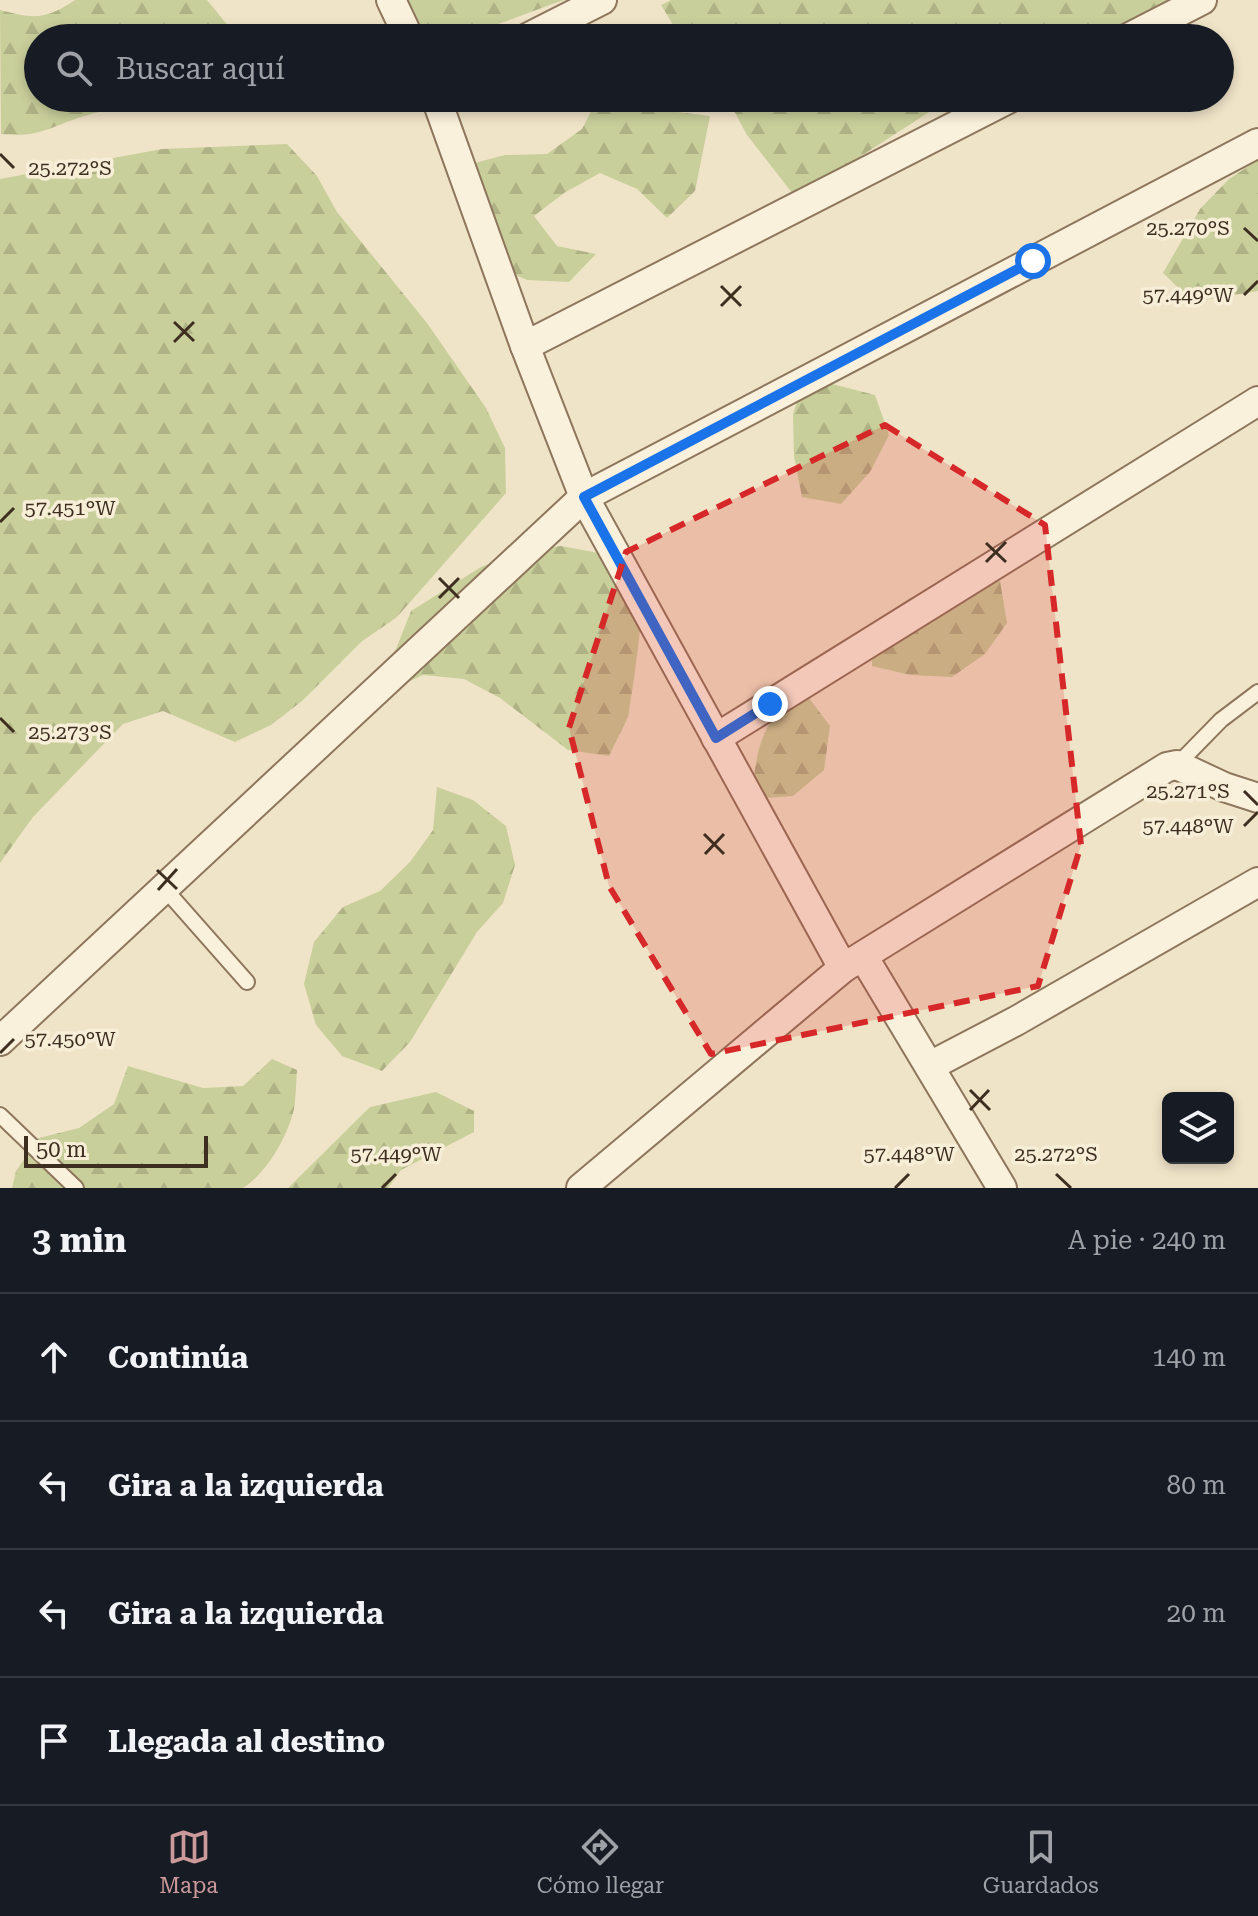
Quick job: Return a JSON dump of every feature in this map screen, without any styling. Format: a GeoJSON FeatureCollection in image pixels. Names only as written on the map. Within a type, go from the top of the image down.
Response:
{"type":"FeatureCollection","features":[{"type":"Feature","properties":{"kind":"street"},"geometry":{"type":"LineString","coordinates":[[391,0],[402,24]]}},
{"type":"Feature","properties":{"kind":"street"},"geometry":{"type":"LineString","coordinates":[[555,24],[602,0]]}},
{"type":"Feature","properties":{"kind":"street"},"geometry":{"type":"LineString","coordinates":[[1155,24],[1202,0]]}},
{"type":"Feature","properties":{"kind":"street"},"geometry":{"type":"LineString","coordinates":[[441,112],[525,346],[584,497],[716,738],[853,962],[930,1066],[1002,1188]]}},
{"type":"Feature","properties":{"kind":"street"},"geometry":{"type":"LineString","coordinates":[[525,346],[983,112]]}},
{"type":"Feature","properties":{"kind":"street"},"geometry":{"type":"LineString","coordinates":[[0,1041],[584,497],[1258,143]]}},
{"type":"Feature","properties":{"kind":"street"},"geometry":{"type":"LineString","coordinates":[[716,738],[1258,401]]}},
{"type":"Feature","properties":{"kind":"street"},"geometry":{"type":"LineString","coordinates":[[581,1188],[853,962],[1157,773],[1177,765],[1224,787],[1258,798]]}},
{"type":"Feature","properties":{"kind":"street"},"geometry":{"type":"LineString","coordinates":[[930,1066],[1016,1021],[1258,882]]}},
{"type":"Feature","properties":{"kind":"lane"},"geometry":{"type":"LineString","coordinates":[[1177,765],[1221,720],[1258,692]]}},
{"type":"Feature","properties":{"kind":"lane"},"geometry":{"type":"LineString","coordinates":[[164,888],[247,982]]}},
{"type":"Feature","properties":{"kind":"lane"},"geometry":{"type":"LineString","coordinates":[[0,1115],[76,1188]]}},
{"type":"Feature","properties":{"kind":"highlighted area"},"geometry":{"type":"Polygon","coordinates":[[[885,425],[1045,525],[1081,845],[1038,986],[711,1054],[609,886],[569,728],[626,552],[885,425]]]}},
{"type":"Feature","properties":{"kind":"green space"},"geometry":{"type":"Polygon","coordinates":[[[75,0],[207,0],[227,24],[24,24],[24,112],[99,112],[34,133],[1,134],[0,10],[39,16],[75,0]]]}},
{"type":"Feature","properties":{"kind":"green space"},"geometry":{"type":"Polygon","coordinates":[[[379,0],[564,0],[497,24],[396,24],[386,19],[379,0]]]}},
{"type":"Feature","properties":{"kind":"green space"},"geometry":{"type":"Polygon","coordinates":[[[671,0],[1178,0],[1138,24],[673,24],[661,5],[671,0]]]}},
{"type":"Feature","properties":{"kind":"green space"},"geometry":{"type":"Polygon","coordinates":[[[591,112],[677,112],[710,116],[695,191],[667,218],[637,189],[600,173],[564,193],[534,216],[557,246],[596,254],[569,282],[527,280],[490,264],[467,165],[505,155],[547,154],[582,129],[591,112]]]}},
{"type":"Feature","properties":{"kind":"green space"},"geometry":{"type":"Polygon","coordinates":[[[735,112],[929,112],[796,198],[747,135],[735,112]]]}},
{"type":"Feature","properties":{"kind":"green space"},"geometry":{"type":"Polygon","coordinates":[[[287,144],[317,176],[337,212],[427,323],[486,408],[505,448],[506,493],[397,617],[361,642],[302,701],[271,725],[235,742],[163,711],[123,724],[33,817],[0,863],[0,179],[162,149],[287,144]]]}},
{"type":"Feature","properties":{"kind":"green space"},"geometry":{"type":"Polygon","coordinates":[[[1258,160],[1258,291],[1193,302],[1163,273],[1200,209],[1229,179],[1258,160]]]}},
{"type":"Feature","properties":{"kind":"green space"},"geometry":{"type":"Polygon","coordinates":[[[805,377],[875,395],[889,435],[870,472],[841,504],[802,497],[794,456],[793,414],[805,377]]]}},
{"type":"Feature","properties":{"kind":"green space"},"geometry":{"type":"Polygon","coordinates":[[[561,546],[604,554],[634,588],[640,630],[635,672],[628,717],[609,756],[568,750],[500,698],[464,679],[423,675],[387,692],[375,683],[396,649],[411,611],[481,567],[521,551],[561,546]]]}},
{"type":"Feature","properties":{"kind":"green space"},"geometry":{"type":"Polygon","coordinates":[[[1000,581],[1007,623],[985,654],[952,677],[910,675],[872,666],[873,623],[910,598],[952,587],[1000,581]]]}},
{"type":"Feature","properties":{"kind":"green space"},"geometry":{"type":"Polygon","coordinates":[[[799,685],[830,726],[824,770],[793,796],[752,799],[763,737],[799,685]]]}},
{"type":"Feature","properties":{"kind":"green space"},"geometry":{"type":"Polygon","coordinates":[[[437,787],[473,800],[506,826],[515,865],[503,903],[477,932],[410,1042],[382,1071],[342,1056],[316,1025],[304,984],[314,942],[343,907],[380,891],[410,862],[433,830],[437,787]]]}},
{"type":"Feature","properties":{"kind":"green space"},"geometry":{"type":"Polygon","coordinates":[[[272,1059],[297,1070],[294,1109],[275,1153],[260,1173],[243,1188],[12,1188],[16,1171],[39,1138],[79,1128],[114,1104],[128,1066],[203,1088],[243,1086],[272,1059]]]}},
{"type":"Feature","properties":{"kind":"green space"},"geometry":{"type":"Polygon","coordinates":[[[436,1092],[474,1111],[474,1132],[401,1170],[388,1188],[288,1188],[370,1107],[436,1092]]]}},
{"type":"Feature","properties":{"kind":"route"},"geometry":{"type":"LineString","coordinates":[[770,704],[716,738],[584,497],[1033,261]]}}]}
